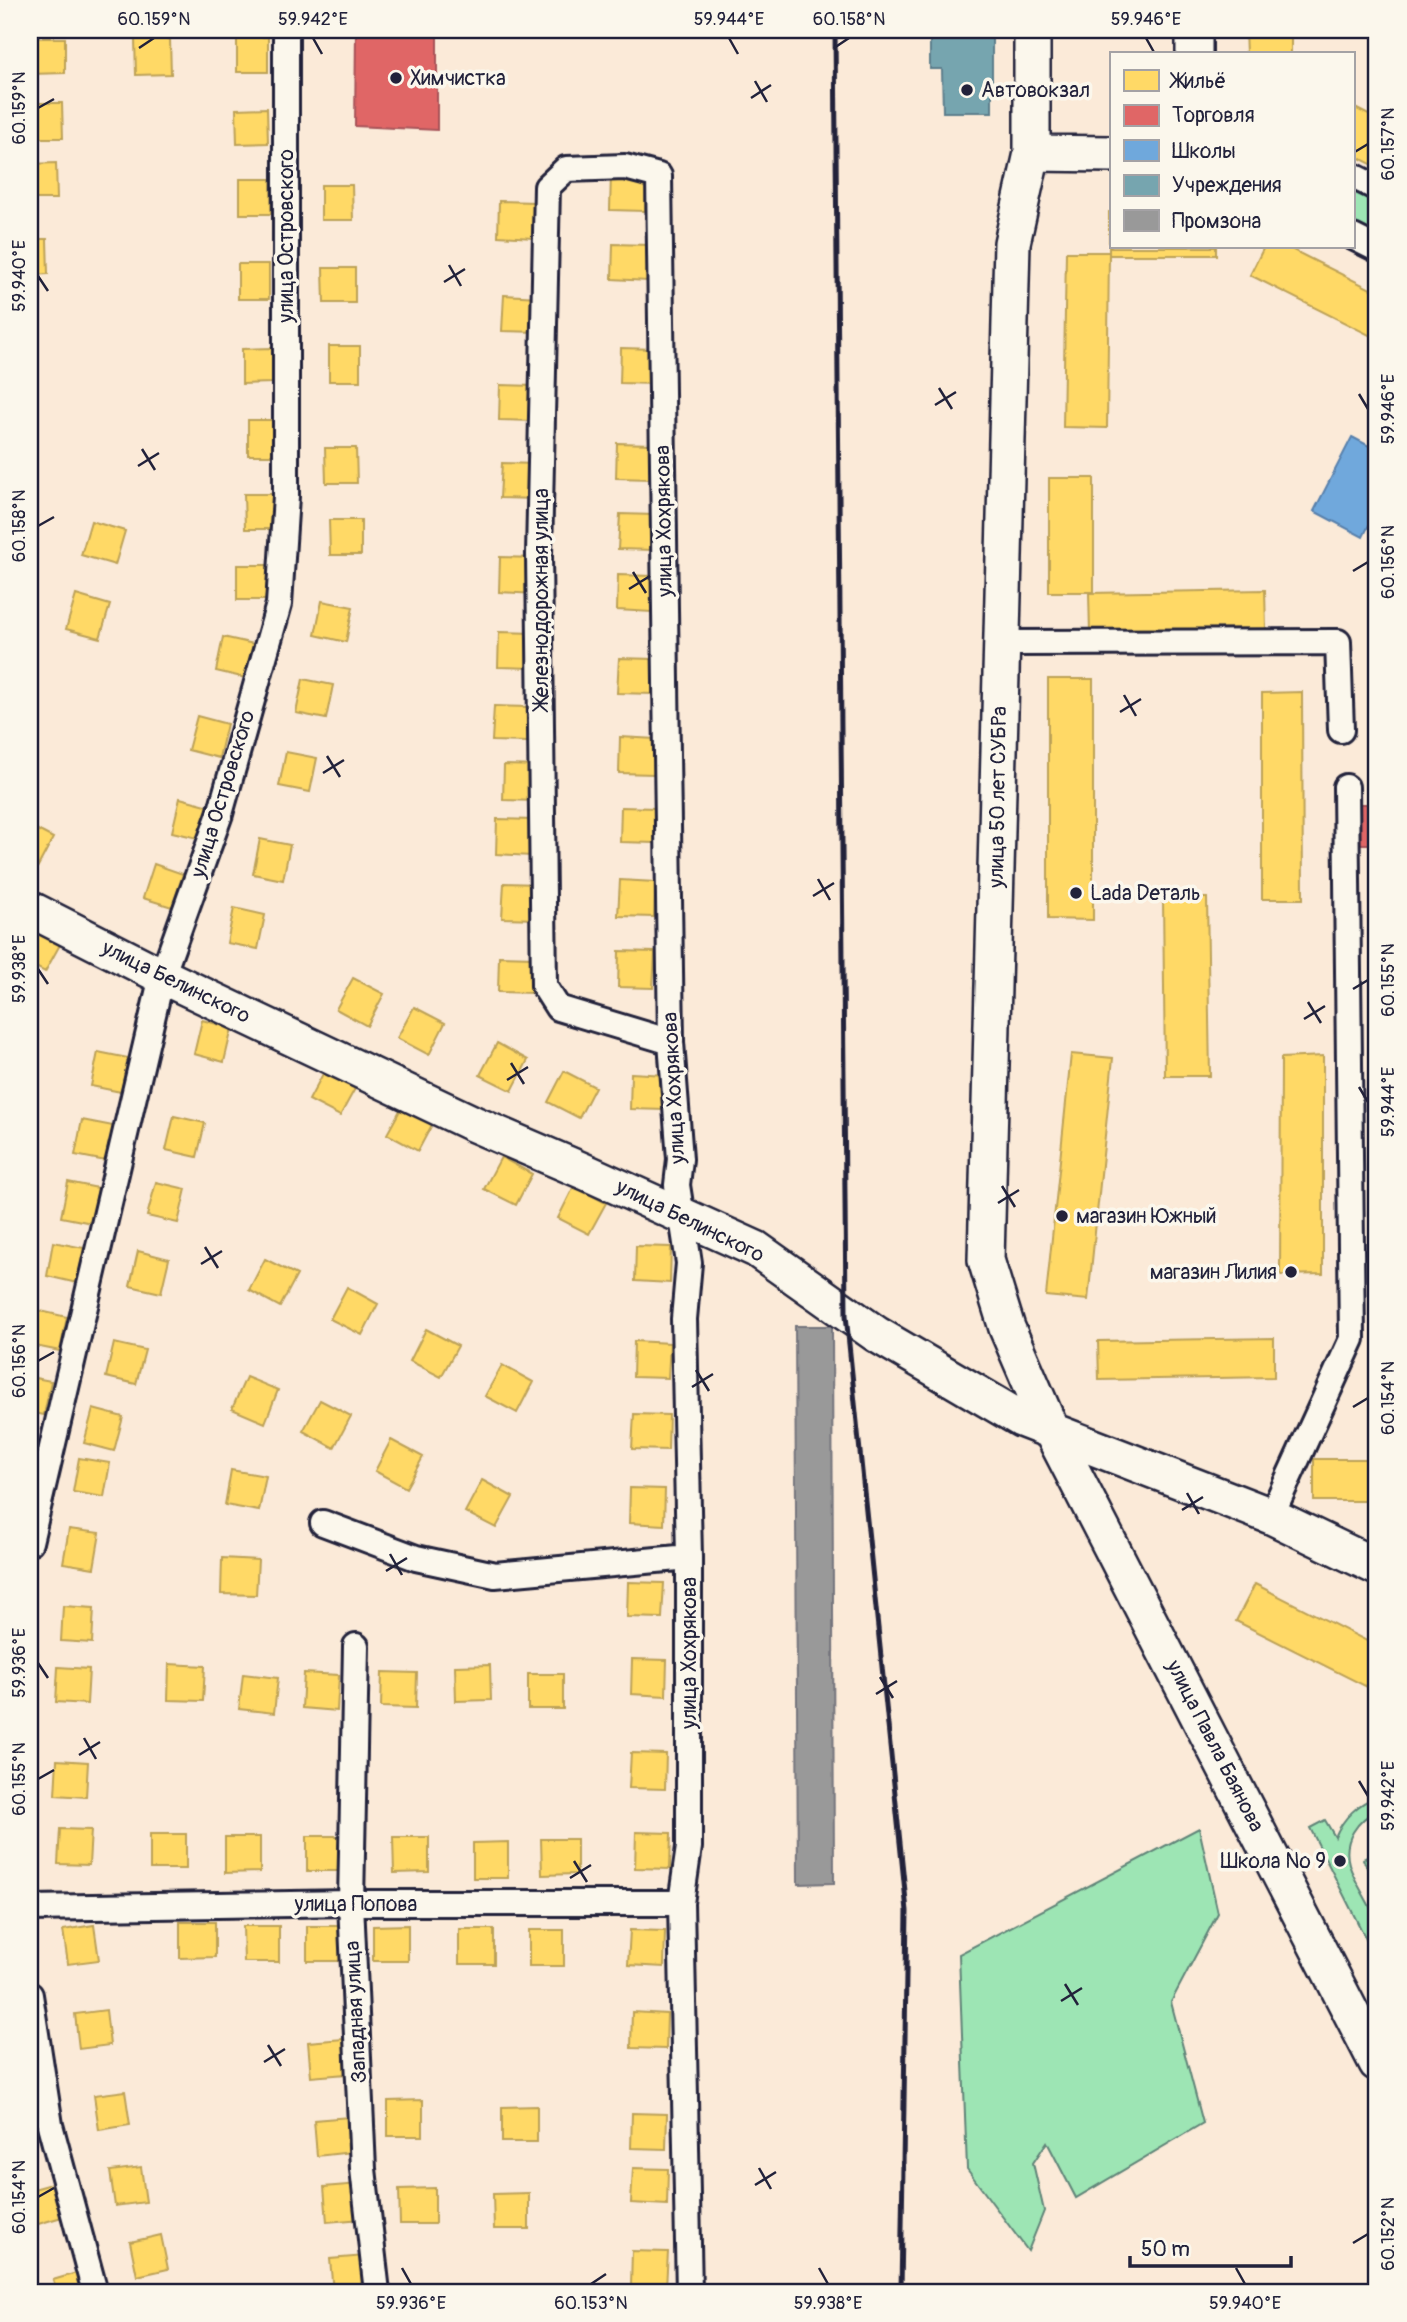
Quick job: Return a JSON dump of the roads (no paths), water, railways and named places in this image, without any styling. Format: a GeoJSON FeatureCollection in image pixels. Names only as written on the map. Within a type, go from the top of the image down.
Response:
{"type":"FeatureCollection","features":[{"type":"Feature","properties":{"kind":"street","name":"улица Островского"},"geometry":{"type":"LineString","coordinates":[[30,1542],[162,976],[220,814],[279,604],[286,496],[286,30]]}},
{"type":"Feature","properties":{"kind":"street","name":"улица 50 лет СУБРа"},"geometry":{"type":"LineString","coordinates":[[1032,30],[1031,153],[1012,243],[986,1260],[1007,1328],[1051,1430]]}},
{"type":"Feature","properties":{"kind":"street"},"geometry":{"type":"LineString","coordinates":[[1194,30],[1194,52]]}},
{"type":"Feature","properties":{"kind":"street"},"geometry":{"type":"LineString","coordinates":[[1031,153],[1110,154]]}},
{"type":"Feature","properties":{"kind":"street","name":"Железнодорожная улица"},"geometry":{"type":"LineString","coordinates":[[659,176],[625,167],[566,169],[547,187],[539,554],[544,986],[558,1008],[671,1042]]}},
{"type":"Feature","properties":{"kind":"street","name":"улица Хохрякова"},"geometry":{"type":"LineString","coordinates":[[659,176],[671,1042],[680,1159],[677,1185],[688,1263],[684,1319],[689,1557],[689,1847],[681,1903],[689,2292]]}},
{"type":"Feature","properties":{"kind":"street"},"geometry":{"type":"LineString","coordinates":[[1354,176],[1377,188]]}},
{"type":"Feature","properties":{"kind":"street"},"geometry":{"type":"LineString","coordinates":[[1354,237],[1377,249]]}},
{"type":"Feature","properties":{"kind":"street"},"geometry":{"type":"LineString","coordinates":[[1002,643],[1338,642],[1341,730]]}},
{"type":"Feature","properties":{"kind":"street"},"geometry":{"type":"LineString","coordinates":[[1271,1516],[1352,1339],[1346,788]]}},
{"type":"Feature","properties":{"kind":"street","name":"улица Белинского"},"geometry":{"type":"LineString","coordinates":[[30,909],[162,976],[474,1124],[756,1249],[876,1334],[1021,1419],[1271,1516],[1377,1567]]}},
{"type":"Feature","properties":{"kind":"street","name":"улица Павла Баянова"},"geometry":{"type":"LineString","coordinates":[[1051,1430],[1377,2063]]}},
{"type":"Feature","properties":{"kind":"street"},"geometry":{"type":"LineString","coordinates":[[323,1523],[416,1558],[495,1575],[689,1557]]}},
{"type":"Feature","properties":{"kind":"street","name":"Западная улица"},"geometry":{"type":"LineString","coordinates":[[356,1646],[351,1903],[363,2169],[377,2292]]}},
{"type":"Feature","properties":{"kind":"street","name":"улица Попова"},"geometry":{"type":"LineString","coordinates":[[30,1909],[351,1903],[681,1903]]}},
{"type":"Feature","properties":{"kind":"street"},"geometry":{"type":"LineString","coordinates":[[30,1995],[50,2125],[95,2292]]}},
{"type":"Feature","properties":{"kind":"railway"},"geometry":{"type":"LineString","coordinates":[[835,30],[846,1315],[907,1911],[901,2292]]}},
{"type":"Feature","properties":{"kind":"place","name":"Химчистка"},"geometry":{"type":"Point","coordinates":[396,78]}},
{"type":"Feature","properties":{"kind":"place","name":"Автовокзал"},"geometry":{"type":"Point","coordinates":[967,90]}},
{"type":"Feature","properties":{"kind":"place","name":"Lada Dеталь"},"geometry":{"type":"Point","coordinates":[1076,893]}},
{"type":"Feature","properties":{"kind":"place","name":"магазин Южный"},"geometry":{"type":"Point","coordinates":[1062,1216]}},
{"type":"Feature","properties":{"kind":"place","name":"магазин Лилия"},"geometry":{"type":"Point","coordinates":[1291,1272]}},
{"type":"Feature","properties":{"kind":"place","name":"Школа № 9"},"geometry":{"type":"Point","coordinates":[1340,1861]}}]}
